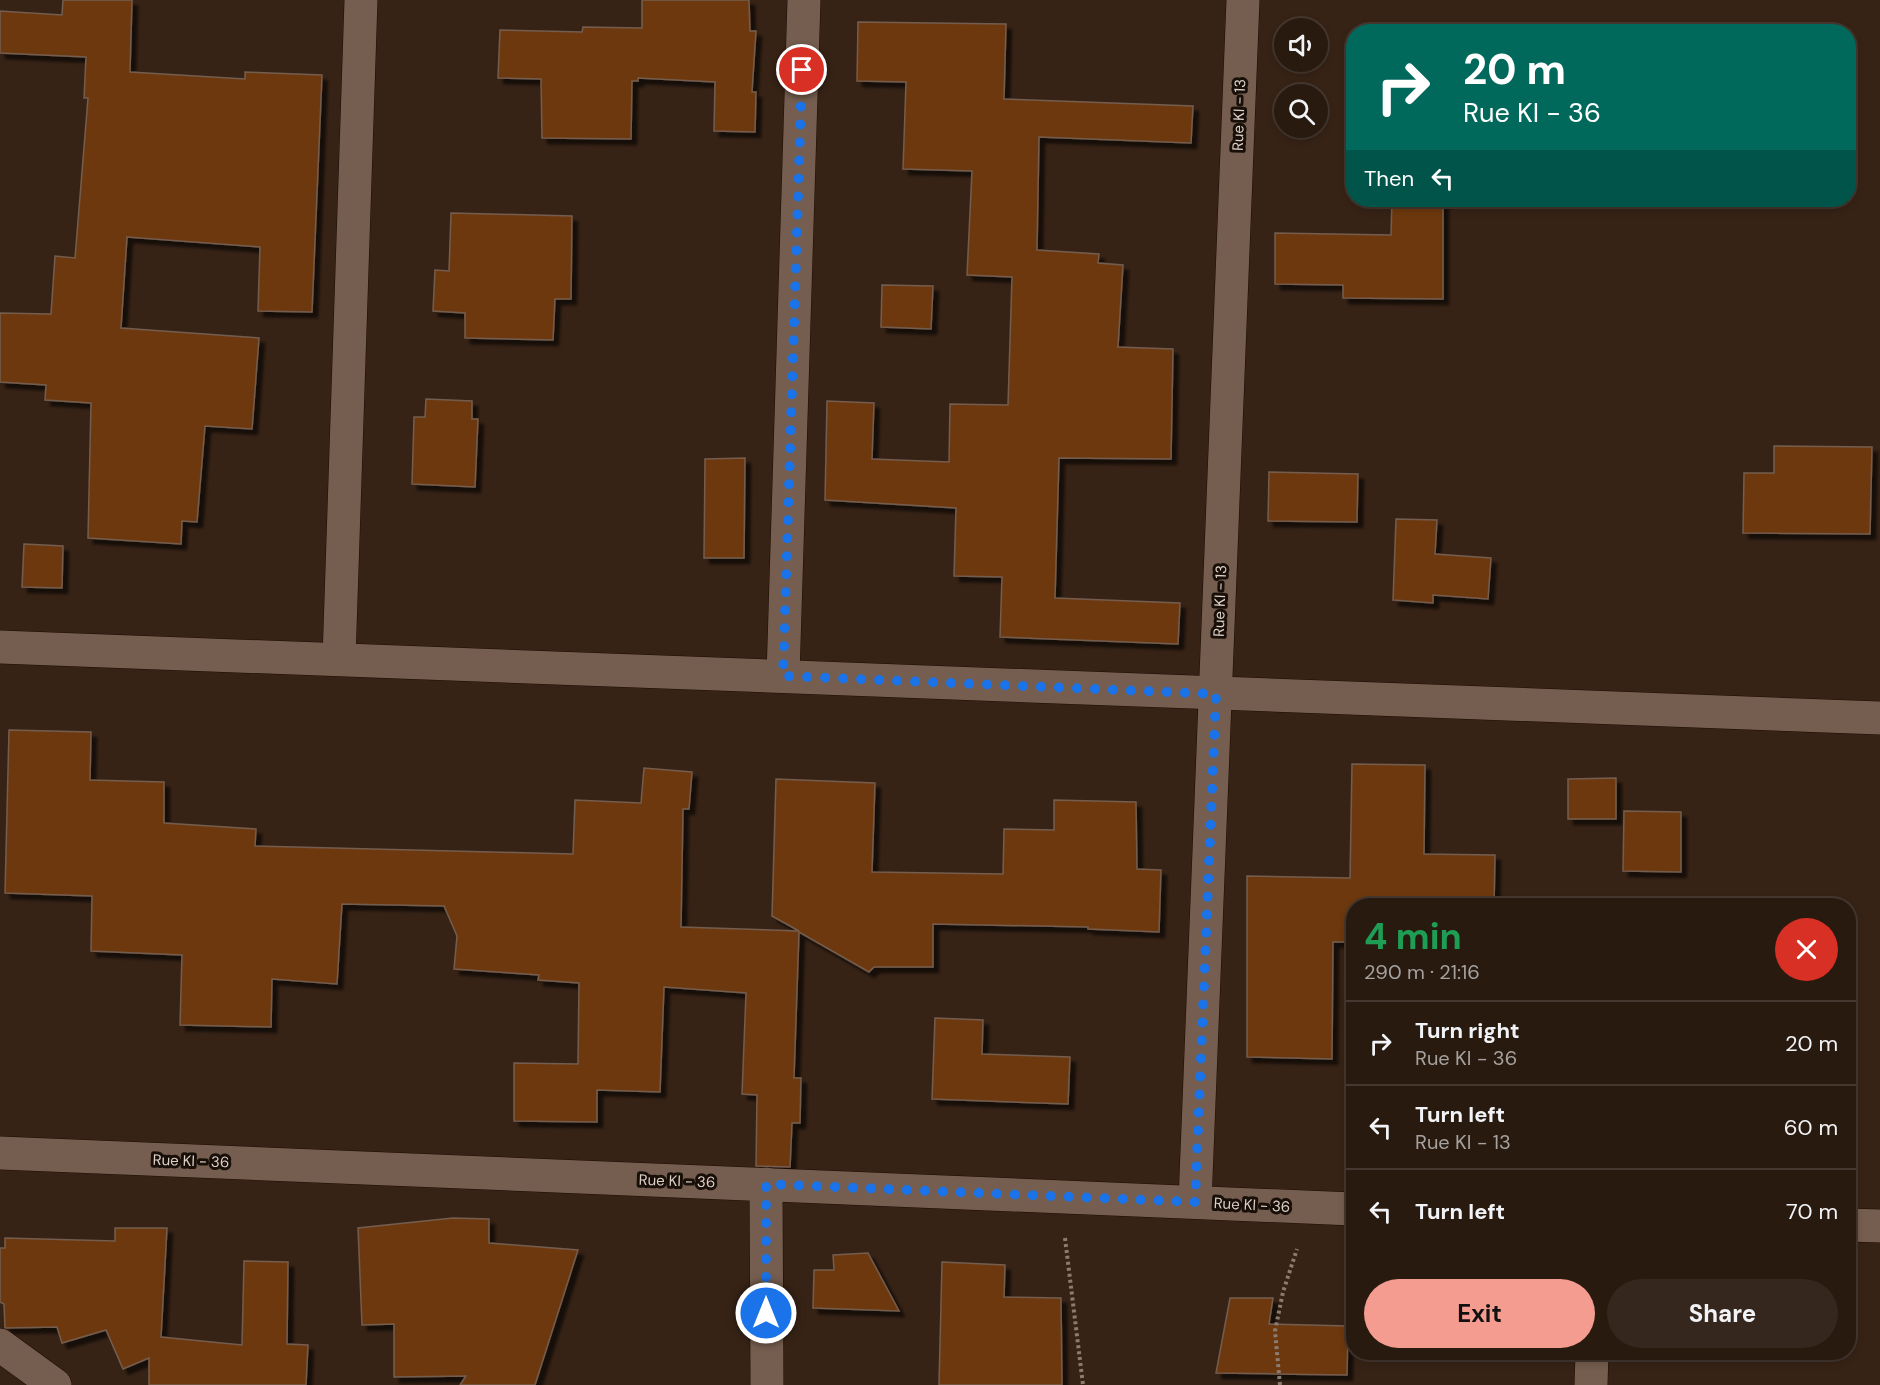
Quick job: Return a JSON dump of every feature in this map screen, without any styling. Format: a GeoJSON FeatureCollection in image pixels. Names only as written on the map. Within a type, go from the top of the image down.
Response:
{"type":"FeatureCollection","features":[{"type":"Feature","properties":{"kind":"street"},"geometry":{"type":"LineString","coordinates":[[339,659],[362,0]]}},
{"type":"Feature","properties":{"kind":"street"},"geometry":{"type":"LineString","coordinates":[[783,676],[804,0]]}},
{"type":"Feature","properties":{"kind":"street","name":"Rue KI - 13"},"geometry":{"type":"LineString","coordinates":[[1195,1202],[1243,0]]}},
{"type":"Feature","properties":{"kind":"street"},"geometry":{"type":"LineString","coordinates":[[0,647],[1880,718]]}},
{"type":"Feature","properties":{"kind":"street","name":"Rue KI - 36"},"geometry":{"type":"LineString","coordinates":[[0,1154],[1346,1209]]}},
{"type":"Feature","properties":{"kind":"street"},"geometry":{"type":"LineString","coordinates":[[766,1184],[767,1385]]}},
{"type":"Feature","properties":{"kind":"street"},"geometry":{"type":"LineString","coordinates":[[1856,1225],[1880,1226]]}},
{"type":"Feature","properties":{"kind":"street"},"geometry":{"type":"LineString","coordinates":[[0,1345],[55,1385]]}},
{"type":"Feature","properties":{"kind":"street"},"geometry":{"type":"LineString","coordinates":[[1591,1385],[1592,1360]]}},
{"type":"Feature","properties":{"kind":"path"},"geometry":{"type":"LineString","coordinates":[[1059,1196],[1083,1385]]}},
{"type":"Feature","properties":{"kind":"path"},"geometry":{"type":"LineString","coordinates":[[1280,1385],[1275,1331],[1283,1292],[1293,1258],[1317,1208]]}},
{"type":"Feature","properties":{"kind":"building"},"geometry":{"type":"Polygon","coordinates":[[[63,0],[132,0],[130,72],[245,79],[245,72],[322,75],[312,312],[258,311],[260,247],[127,237],[121,328],[259,338],[252,429],[205,426],[197,522],[182,521],[181,544],[88,538],[91,403],[45,400],[46,385],[0,382],[0,313],[51,314],[55,256],[75,258],[88,98],[84,98],[86,57],[0,53],[0,11],[62,15],[63,0]]]}},
{"type":"Feature","properties":{"kind":"building"},"geometry":{"type":"Polygon","coordinates":[[[642,0],[749,0],[750,31],[756,31],[752,92],[756,92],[755,132],[714,131],[715,82],[638,78],[638,81],[632,81],[631,139],[542,138],[541,79],[498,78],[500,30],[582,32],[583,27],[642,28],[642,0]]]}},
{"type":"Feature","properties":{"kind":"building"},"geometry":{"type":"Polygon","coordinates":[[[858,22],[1006,24],[1004,99],[1193,106],[1191,143],[1039,137],[1037,250],[1099,254],[1098,263],[1123,265],[1118,347],[1173,349],[1171,459],[1059,458],[1055,598],[1180,603],[1178,644],[1000,637],[1002,577],[954,576],[956,508],[825,500],[827,401],[874,403],[872,459],[949,462],[950,404],[1008,405],[1012,277],[967,275],[972,171],[903,169],[906,82],[857,81],[858,22]]]}},
{"type":"Feature","properties":{"kind":"building"},"geometry":{"type":"Polygon","coordinates":[[[1392,207],[1443,207],[1443,299],[1343,298],[1343,285],[1275,284],[1275,233],[1391,235],[1392,207]]]}},
{"type":"Feature","properties":{"kind":"building"},"geometry":{"type":"Polygon","coordinates":[[[451,213],[572,216],[571,299],[555,299],[553,340],[465,338],[465,313],[433,311],[435,270],[449,271],[451,213]]]}},
{"type":"Feature","properties":{"kind":"building"},"geometry":{"type":"Polygon","coordinates":[[[882,285],[933,286],[931,329],[881,327],[882,285]]]}},
{"type":"Feature","properties":{"kind":"building"},"geometry":{"type":"Polygon","coordinates":[[[426,399],[472,401],[472,419],[478,419],[475,487],[412,484],[414,417],[425,417],[426,399]]]}},
{"type":"Feature","properties":{"kind":"building"},"geometry":{"type":"Polygon","coordinates":[[[1774,446],[1872,447],[1870,534],[1743,533],[1744,473],[1774,473],[1774,446]]]}},
{"type":"Feature","properties":{"kind":"building"},"geometry":{"type":"Polygon","coordinates":[[[745,458],[744,558],[704,558],[705,459],[745,458]]]}},
{"type":"Feature","properties":{"kind":"building"},"geometry":{"type":"Polygon","coordinates":[[[1269,472],[1358,474],[1357,522],[1268,521],[1269,472]]]}},
{"type":"Feature","properties":{"kind":"building"},"geometry":{"type":"Polygon","coordinates":[[[1396,519],[1437,520],[1435,554],[1491,558],[1488,599],[1433,595],[1433,603],[1393,600],[1396,519]]]}},
{"type":"Feature","properties":{"kind":"building"},"geometry":{"type":"Polygon","coordinates":[[[24,544],[63,546],[62,588],[22,587],[24,544]]]}},
{"type":"Feature","properties":{"kind":"building"},"geometry":{"type":"Polygon","coordinates":[[[9,730],[91,732],[90,780],[164,782],[164,823],[256,829],[255,846],[573,854],[575,800],[641,803],[644,768],[692,772],[689,809],[683,809],[681,927],[799,931],[772,916],[776,779],[875,783],[872,872],[1003,874],[1004,829],[1054,830],[1054,800],[1136,802],[1137,869],[1161,870],[1159,932],[1088,929],[1088,927],[933,924],[933,967],[874,967],[869,972],[799,932],[794,1078],[801,1078],[800,1123],[792,1123],[790,1167],[756,1166],[757,1095],[742,1094],[746,993],[664,987],[660,1092],[597,1090],[597,1122],[514,1121],[514,1063],[578,1064],[579,983],[538,980],[539,975],[454,969],[457,936],[444,906],[342,904],[337,984],[272,979],[271,1027],[180,1025],[182,955],[91,951],[92,896],[5,893],[9,730]]]}},
{"type":"Feature","properties":{"kind":"building"},"geometry":{"type":"Polygon","coordinates":[[[1352,764],[1425,765],[1424,854],[1495,855],[1494,898],[1346,898],[1346,942],[1333,942],[1332,1059],[1247,1057],[1247,876],[1350,878],[1352,764]]]}},
{"type":"Feature","properties":{"kind":"building"},"geometry":{"type":"Polygon","coordinates":[[[1616,778],[1616,819],[1568,819],[1568,779],[1616,778]]]}},
{"type":"Feature","properties":{"kind":"building"},"geometry":{"type":"Polygon","coordinates":[[[1624,811],[1681,812],[1681,872],[1623,871],[1624,811]]]}},
{"type":"Feature","properties":{"kind":"building"},"geometry":{"type":"Polygon","coordinates":[[[935,1018],[983,1020],[982,1054],[1070,1057],[1068,1104],[932,1099],[935,1018]]]}},
{"type":"Feature","properties":{"kind":"building"},"geometry":{"type":"Polygon","coordinates":[[[453,1218],[489,1219],[489,1243],[578,1250],[535,1385],[460,1385],[466,1376],[394,1377],[394,1324],[362,1325],[358,1228],[453,1218]]]}},
{"type":"Feature","properties":{"kind":"building"},"geometry":{"type":"Polygon","coordinates":[[[115,1228],[167,1228],[161,1337],[242,1345],[244,1261],[288,1262],[287,1344],[308,1345],[306,1385],[149,1385],[149,1358],[123,1369],[106,1330],[62,1343],[57,1327],[5,1328],[4,1304],[0,1302],[0,1248],[5,1248],[5,1238],[115,1241],[115,1228]]]}},
{"type":"Feature","properties":{"kind":"building"},"geometry":{"type":"Polygon","coordinates":[[[868,1253],[899,1311],[813,1308],[814,1270],[834,1270],[833,1255],[868,1253]]]}},
{"type":"Feature","properties":{"kind":"building"},"geometry":{"type":"Polygon","coordinates":[[[942,1262],[1005,1265],[1004,1297],[1061,1298],[1062,1385],[939,1385],[942,1262]]]}},
{"type":"Feature","properties":{"kind":"building"},"geometry":{"type":"Polygon","coordinates":[[[1230,1298],[1273,1298],[1269,1324],[1346,1326],[1347,1375],[1216,1373],[1230,1298]]]}},
{"type":"Feature","properties":{"kind":"route"},"geometry":{"type":"LineString","coordinates":[[766,1313],[766,1184],[1195,1202],[1216,694],[783,676],[802,70]]}}]}
